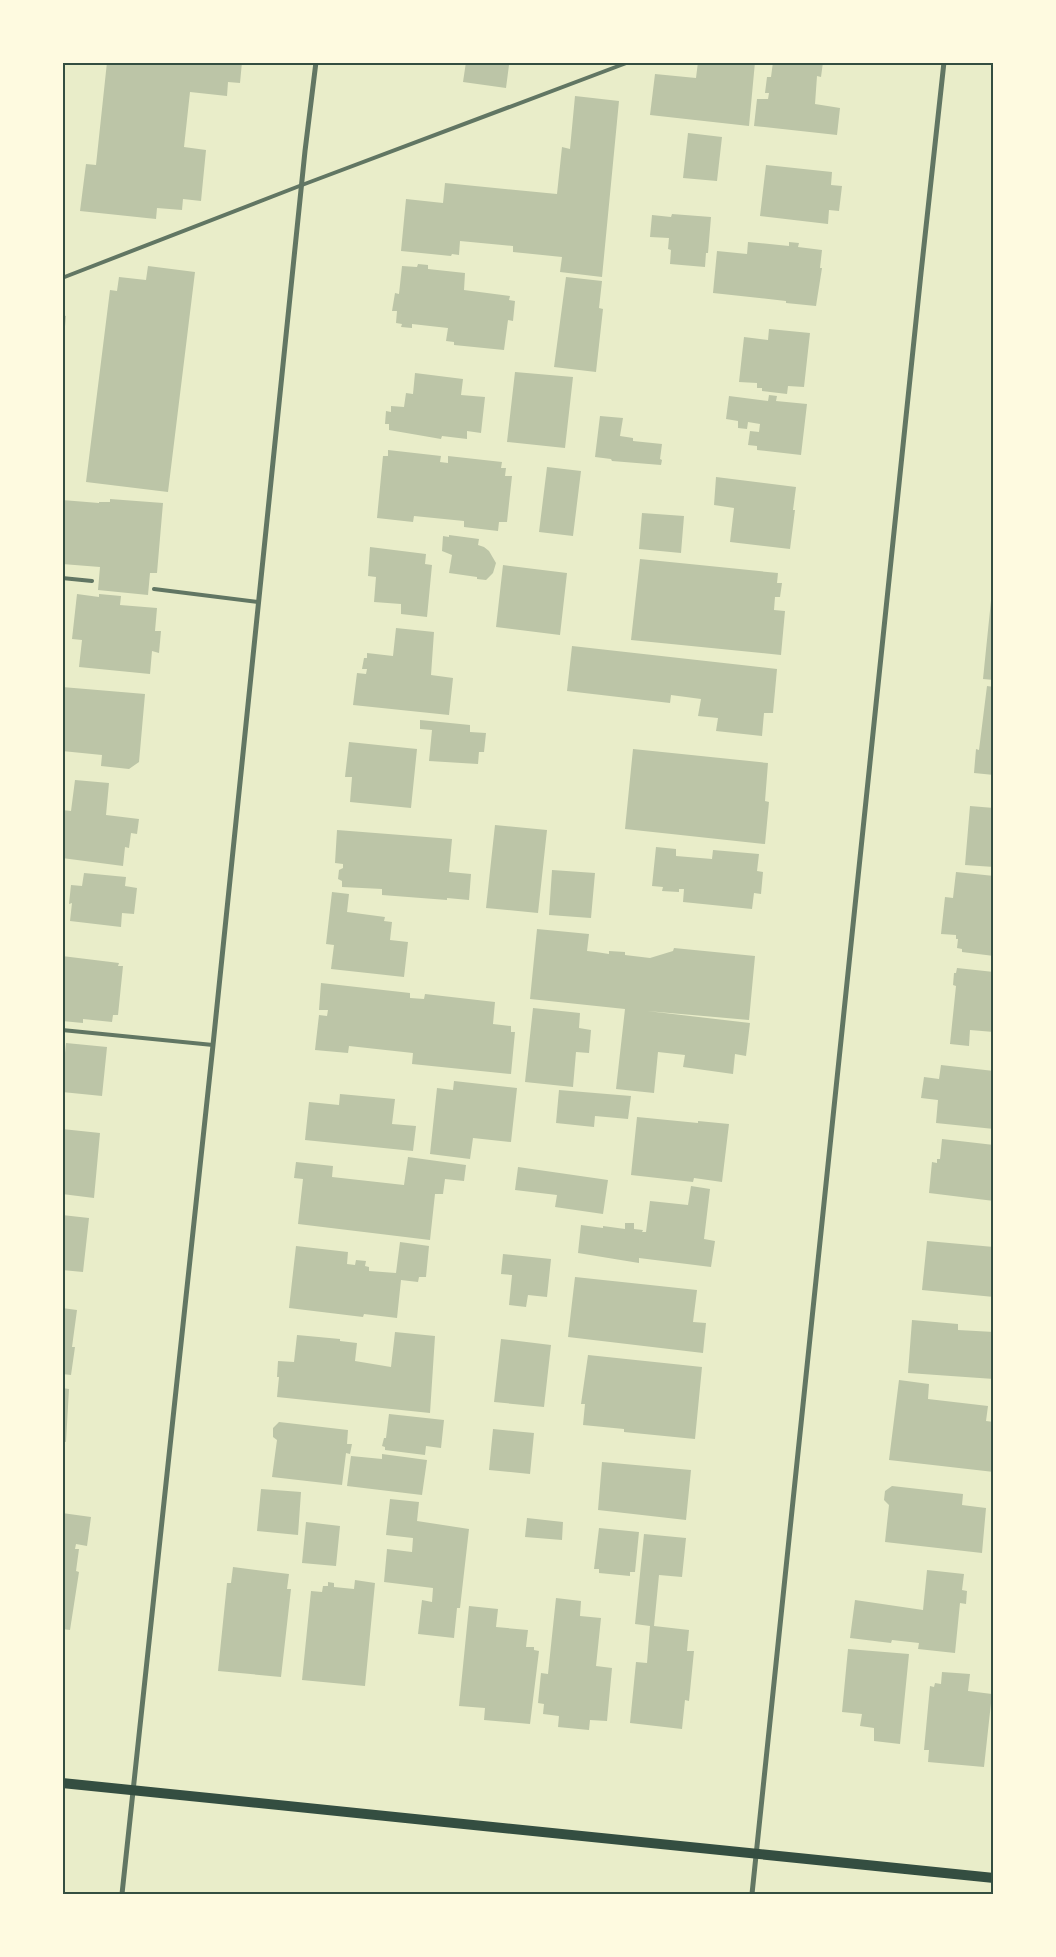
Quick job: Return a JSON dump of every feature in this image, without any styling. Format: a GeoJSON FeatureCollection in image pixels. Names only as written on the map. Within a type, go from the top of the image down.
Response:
{"type":"FeatureCollection","features":[{"type":"Feature","properties":{"kind":"main road"},"geometry":{"type":"LineString","coordinates":[[62,1782],[994,1878]]}},
{"type":"Feature","properties":{"kind":"street"},"geometry":{"type":"LineString","coordinates":[[122,1894],[316,62]]}},
{"type":"Feature","properties":{"kind":"street"},"geometry":{"type":"LineString","coordinates":[[752,1894],[944,62]]}},
{"type":"Feature","properties":{"kind":"lane"},"geometry":{"type":"LineString","coordinates":[[62,278],[629,62]]}},
{"type":"Feature","properties":{"kind":"lane"},"geometry":{"type":"LineString","coordinates":[[62,578],[92,581]]}},
{"type":"Feature","properties":{"kind":"lane"},"geometry":{"type":"LineString","coordinates":[[154,589],[258,602]]}},
{"type":"Feature","properties":{"kind":"lane"},"geometry":{"type":"LineString","coordinates":[[62,1030],[213,1045]]}},
{"type":"Feature","properties":{"kind":"building"},"geometry":{"type":"Polygon","coordinates":[[[107,62],[242,62],[240,83],[228,82],[227,96],[190,92],[184,147],[206,150],[201,201],[183,199],[182,210],[157,208],[156,219],[80,211],[86,164],[96,165],[107,62]]]}},
{"type":"Feature","properties":{"kind":"building"},"geometry":{"type":"Polygon","coordinates":[[[466,62],[516,62],[516,65],[509,65],[506,88],[463,82],[466,62]]]}},
{"type":"Feature","properties":{"kind":"building"},"geometry":{"type":"Polygon","coordinates":[[[698,62],[755,62],[749,126],[650,115],[655,74],[696,78],[698,62]]]}},
{"type":"Feature","properties":{"kind":"building"},"geometry":{"type":"Polygon","coordinates":[[[773,62],[823,62],[821,77],[817,76],[815,104],[840,108],[837,135],[754,126],[757,99],[768,99],[769,93],[765,93],[767,77],[771,77],[773,62]]]}},
{"type":"Feature","properties":{"kind":"building"},"geometry":{"type":"Polygon","coordinates":[[[575,96],[619,101],[602,277],[560,272],[562,257],[513,252],[513,246],[460,241],[459,255],[452,254],[451,256],[401,251],[406,199],[443,203],[445,183],[557,194],[562,147],[570,149],[575,96]]]}},
{"type":"Feature","properties":{"kind":"building"},"geometry":{"type":"Polygon","coordinates":[[[688,133],[722,137],[717,181],[683,178],[688,133]]]}},
{"type":"Feature","properties":{"kind":"building"},"geometry":{"type":"Polygon","coordinates":[[[766,165],[832,172],[831,185],[842,186],[839,211],[829,210],[828,224],[760,216],[766,165]]]}},
{"type":"Feature","properties":{"kind":"building"},"geometry":{"type":"Polygon","coordinates":[[[672,214],[711,217],[705,267],[670,264],[671,250],[668,249],[669,238],[650,237],[652,215],[671,217],[672,214]]]}},
{"type":"Feature","properties":{"kind":"building"},"geometry":{"type":"Polygon","coordinates":[[[748,242],[789,246],[789,242],[799,243],[798,247],[822,250],[820,268],[822,268],[816,306],[713,293],[717,251],[747,254],[748,242]]]}},
{"type":"Feature","properties":{"kind":"building"},"geometry":{"type":"Polygon","coordinates":[[[418,264],[428,265],[428,269],[465,273],[464,290],[510,296],[509,300],[515,301],[513,321],[508,320],[504,350],[454,345],[454,342],[446,341],[448,328],[412,324],[412,328],[401,327],[402,324],[396,323],[397,311],[392,311],[395,293],[399,294],[402,266],[417,267],[418,264]]]}},
{"type":"Feature","properties":{"kind":"building"},"geometry":{"type":"Polygon","coordinates":[[[148,266],[195,272],[168,492],[86,482],[110,290],[117,291],[119,277],[146,280],[148,266]]]}},
{"type":"Feature","properties":{"kind":"building"},"geometry":{"type":"Polygon","coordinates":[[[566,277],[602,281],[599,308],[603,309],[596,372],[554,367],[566,277]]]}},
{"type":"Feature","properties":{"kind":"building"},"geometry":{"type":"Polygon","coordinates":[[[62,315],[66,316],[64,337],[62,337],[62,315]]]}},
{"type":"Feature","properties":{"kind":"building"},"geometry":{"type":"Polygon","coordinates":[[[769,329],[810,333],[804,387],[788,386],[787,394],[762,391],[762,388],[757,388],[757,383],[739,382],[744,337],[768,340],[769,329]]]}},
{"type":"Feature","properties":{"kind":"building"},"geometry":{"type":"Polygon","coordinates":[[[515,372],[573,377],[565,448],[507,442],[515,372]]]}},
{"type":"Feature","properties":{"kind":"building"},"geometry":{"type":"Polygon","coordinates":[[[415,373],[463,379],[461,395],[485,397],[481,433],[467,431],[467,439],[442,436],[441,439],[389,430],[389,424],[385,424],[386,411],[391,412],[391,406],[404,407],[406,393],[413,394],[415,373]]]}},
{"type":"Feature","properties":{"kind":"building"},"geometry":{"type":"Polygon","coordinates":[[[769,395],[777,396],[776,401],[807,404],[801,455],[757,450],[757,446],[748,445],[750,431],[759,432],[760,424],[748,422],[747,429],[738,428],[738,421],[726,419],[729,396],[768,401],[769,395]]]}},
{"type":"Feature","properties":{"kind":"building"},"geometry":{"type":"Polygon","coordinates":[[[600,416],[623,418],[620,436],[633,438],[633,441],[662,444],[661,465],[612,461],[611,459],[595,457],[600,416]]]}},
{"type":"Feature","properties":{"kind":"building"},"geometry":{"type":"Polygon","coordinates":[[[388,450],[441,456],[440,462],[448,463],[448,456],[502,462],[501,468],[506,468],[505,476],[512,476],[507,522],[499,522],[498,531],[464,527],[464,521],[414,516],[413,522],[377,518],[383,456],[388,456],[388,450]]]}},
{"type":"Feature","properties":{"kind":"building"},"geometry":{"type":"Polygon","coordinates":[[[547,467],[581,471],[573,536],[539,532],[547,467]]]}},
{"type":"Feature","properties":{"kind":"building"},"geometry":{"type":"Polygon","coordinates":[[[716,477],[796,487],[790,549],[730,542],[734,508],[714,505],[716,477]]]}},
{"type":"Feature","properties":{"kind":"building"},"geometry":{"type":"Polygon","coordinates":[[[110,499],[163,503],[157,573],[150,573],[148,595],[98,590],[100,567],[62,564],[64,534],[62,533],[62,500],[99,503],[110,502],[110,499]]]}},
{"type":"Feature","properties":{"kind":"building"},"geometry":{"type":"Polygon","coordinates":[[[642,513],[684,516],[681,553],[639,549],[642,513]]]}},
{"type":"Feature","properties":{"kind":"building"},"geometry":{"type":"Polygon","coordinates":[[[449,535],[479,539],[478,545],[489,551],[496,563],[493,573],[486,580],[449,573],[452,555],[442,551],[443,536],[449,537],[449,535]]]}},
{"type":"Feature","properties":{"kind":"building"},"geometry":{"type":"Polygon","coordinates":[[[370,547],[426,554],[425,564],[432,565],[427,617],[401,614],[401,604],[374,602],[376,577],[368,576],[370,547]]]}},
{"type":"Feature","properties":{"kind":"building"},"geometry":{"type":"Polygon","coordinates":[[[640,559],[778,573],[777,583],[782,583],[780,597],[775,597],[774,610],[785,611],[781,655],[631,640],[640,559]]]}},
{"type":"Feature","properties":{"kind":"building"},"geometry":{"type":"Polygon","coordinates":[[[503,565],[567,573],[560,635],[496,627],[503,565]]]}},
{"type":"Feature","properties":{"kind":"building"},"geometry":{"type":"Polygon","coordinates":[[[992,591],[994,591],[994,680],[983,679],[992,591]]]}},
{"type":"Feature","properties":{"kind":"building"},"geometry":{"type":"Polygon","coordinates":[[[77,594],[99,597],[99,594],[121,596],[120,605],[157,608],[155,631],[161,631],[159,653],[152,651],[150,674],[79,667],[82,640],[72,639],[77,594]]]}},
{"type":"Feature","properties":{"kind":"building"},"geometry":{"type":"Polygon","coordinates":[[[396,628],[434,632],[431,675],[453,678],[449,715],[353,705],[357,673],[366,674],[367,669],[362,669],[364,658],[367,658],[367,653],[393,656],[396,628]]]}},
{"type":"Feature","properties":{"kind":"building"},"geometry":{"type":"Polygon","coordinates":[[[572,646],[777,669],[773,713],[764,713],[762,736],[716,731],[718,718],[698,716],[701,699],[671,695],[670,703],[567,691],[572,646]]]}},
{"type":"Feature","properties":{"kind":"building"},"geometry":{"type":"Polygon","coordinates":[[[987,686],[994,687],[994,775],[974,773],[976,749],[979,750],[987,686]]]}},
{"type":"Feature","properties":{"kind":"building"},"geometry":{"type":"Polygon","coordinates":[[[62,687],[145,694],[139,762],[129,769],[101,766],[102,755],[62,751],[62,687]]]}},
{"type":"Feature","properties":{"kind":"building"},"geometry":{"type":"Polygon","coordinates":[[[420,720],[470,725],[470,732],[486,733],[484,752],[479,752],[478,764],[429,761],[432,730],[420,729],[420,720]]]}},
{"type":"Feature","properties":{"kind":"building"},"geometry":{"type":"Polygon","coordinates":[[[349,742],[417,749],[411,808],[350,802],[352,777],[345,777],[349,742]]]}},
{"type":"Feature","properties":{"kind":"building"},"geometry":{"type":"Polygon","coordinates":[[[633,749],[768,763],[765,801],[769,802],[765,844],[625,829],[633,749]]]}},
{"type":"Feature","properties":{"kind":"building"},"geometry":{"type":"Polygon","coordinates":[[[75,780],[109,783],[106,815],[139,819],[137,834],[131,833],[129,848],[125,847],[123,866],[62,858],[62,810],[71,811],[75,780]]]}},
{"type":"Feature","properties":{"kind":"building"},"geometry":{"type":"Polygon","coordinates":[[[970,806],[994,808],[994,867],[965,865],[970,806]]]}},
{"type":"Feature","properties":{"kind":"building"},"geometry":{"type":"Polygon","coordinates":[[[495,825],[547,830],[538,913],[486,908],[495,825]]]}},
{"type":"Feature","properties":{"kind":"building"},"geometry":{"type":"Polygon","coordinates":[[[337,830],[452,839],[449,872],[471,874],[469,900],[382,895],[382,889],[342,887],[342,881],[338,879],[339,870],[343,868],[343,864],[335,863],[337,830]]]}},
{"type":"Feature","properties":{"kind":"building"},"geometry":{"type":"Polygon","coordinates":[[[656,847],[676,849],[676,856],[712,859],[713,850],[759,854],[757,871],[763,872],[761,894],[754,893],[752,909],[683,902],[684,889],[679,889],[679,892],[662,891],[663,887],[652,886],[656,847]]]}},
{"type":"Feature","properties":{"kind":"building"},"geometry":{"type":"Polygon","coordinates":[[[552,870],[595,873],[591,918],[549,915],[552,870]]]}},
{"type":"Feature","properties":{"kind":"building"},"geometry":{"type":"Polygon","coordinates":[[[956,872],[994,876],[994,956],[962,952],[962,949],[957,948],[958,939],[956,939],[956,935],[941,934],[945,897],[953,898],[956,872]]]}},
{"type":"Feature","properties":{"kind":"building"},"geometry":{"type":"Polygon","coordinates":[[[84,873],[126,877],[125,886],[137,888],[134,914],[122,913],[121,927],[70,921],[71,885],[82,886],[84,873]]]}},
{"type":"Feature","properties":{"kind":"building"},"geometry":{"type":"Polygon","coordinates":[[[332,892],[349,894],[347,912],[385,917],[384,921],[392,922],[390,940],[408,942],[404,977],[331,969],[334,945],[326,944],[332,892]]]}},
{"type":"Feature","properties":{"kind":"building"},"geometry":{"type":"Polygon","coordinates":[[[537,929],[589,934],[587,951],[609,954],[609,951],[625,952],[625,955],[650,958],[673,951],[674,948],[755,956],[749,1020],[647,1011],[750,1023],[746,1056],[735,1054],[733,1074],[683,1067],[685,1055],[658,1052],[654,1093],[616,1089],[625,1009],[530,999],[537,929]]]}},
{"type":"Feature","properties":{"kind":"building"},"geometry":{"type":"Polygon","coordinates":[[[62,956],[119,963],[118,966],[123,966],[118,1015],[113,1015],[112,1022],[83,1019],[83,1023],[62,1021],[62,956]]]}},
{"type":"Feature","properties":{"kind":"building"},"geometry":{"type":"Polygon","coordinates":[[[957,968],[994,972],[994,1032],[970,1030],[969,1046],[950,1044],[956,986],[953,985],[954,973],[956,973],[957,968]]]}},
{"type":"Feature","properties":{"kind":"building"},"geometry":{"type":"Polygon","coordinates":[[[321,983],[410,993],[410,998],[424,999],[425,994],[495,1002],[493,1024],[511,1026],[511,1032],[515,1032],[511,1074],[412,1064],[413,1053],[349,1046],[348,1053],[315,1050],[319,1015],[327,1016],[328,1010],[319,1010],[321,983]]]}},
{"type":"Feature","properties":{"kind":"building"},"geometry":{"type":"Polygon","coordinates":[[[533,1008],[580,1013],[579,1028],[591,1030],[589,1053],[576,1052],[573,1087],[525,1082],[533,1008]]]}},
{"type":"Feature","properties":{"kind":"building"},"geometry":{"type":"Polygon","coordinates":[[[66,1043],[107,1047],[102,1096],[62,1092],[62,1062],[64,1063],[66,1043]]]}},
{"type":"Feature","properties":{"kind":"building"},"geometry":{"type":"Polygon","coordinates":[[[941,1065],[994,1071],[994,1129],[936,1123],[938,1100],[921,1098],[924,1077],[939,1079],[941,1065]]]}},
{"type":"Feature","properties":{"kind":"building"},"geometry":{"type":"Polygon","coordinates":[[[454,1081],[517,1088],[511,1142],[473,1138],[470,1159],[430,1154],[437,1088],[453,1090],[454,1081]]]}},
{"type":"Feature","properties":{"kind":"building"},"geometry":{"type":"Polygon","coordinates":[[[559,1090],[631,1096],[628,1119],[595,1116],[594,1127],[556,1123],[559,1090]]]}},
{"type":"Feature","properties":{"kind":"building"},"geometry":{"type":"Polygon","coordinates":[[[340,1094],[395,1099],[392,1124],[416,1126],[413,1151],[305,1140],[309,1102],[339,1105],[340,1094]]]}},
{"type":"Feature","properties":{"kind":"building"},"geometry":{"type":"Polygon","coordinates":[[[637,1117],[729,1124],[722,1182],[694,1178],[693,1182],[631,1175],[637,1117]]]}},
{"type":"Feature","properties":{"kind":"building"},"geometry":{"type":"Polygon","coordinates":[[[62,1129],[100,1133],[94,1198],[62,1194],[62,1129]]]}},
{"type":"Feature","properties":{"kind":"building"},"geometry":{"type":"Polygon","coordinates":[[[942,1139],[994,1145],[994,1201],[929,1193],[932,1162],[937,1163],[937,1159],[940,1159],[942,1139]]]}},
{"type":"Feature","properties":{"kind":"building"},"geometry":{"type":"Polygon","coordinates":[[[408,1157],[466,1165],[464,1181],[445,1179],[443,1194],[435,1194],[430,1240],[298,1224],[303,1179],[294,1178],[296,1162],[333,1166],[332,1177],[404,1185],[408,1157]]]}},
{"type":"Feature","properties":{"kind":"building"},"geometry":{"type":"Polygon","coordinates":[[[518,1167],[608,1180],[603,1214],[555,1207],[557,1195],[515,1190],[518,1167]]]}},
{"type":"Feature","properties":{"kind":"building"},"geometry":{"type":"Polygon","coordinates":[[[691,1186],[710,1189],[704,1239],[715,1241],[711,1267],[639,1258],[639,1263],[578,1253],[581,1225],[625,1229],[625,1223],[634,1223],[634,1229],[646,1232],[650,1201],[688,1205],[691,1186]]]}},
{"type":"Feature","properties":{"kind":"building"},"geometry":{"type":"Polygon","coordinates":[[[62,1215],[89,1218],[83,1272],[62,1270],[62,1215]]]}},
{"type":"Feature","properties":{"kind":"building"},"geometry":{"type":"Polygon","coordinates":[[[927,1241],[994,1247],[994,1297],[922,1290],[927,1241]]]}},
{"type":"Feature","properties":{"kind":"building"},"geometry":{"type":"Polygon","coordinates":[[[400,1242],[429,1246],[426,1277],[419,1277],[418,1282],[401,1280],[397,1318],[364,1314],[363,1317],[289,1308],[296,1246],[348,1252],[347,1264],[355,1265],[356,1260],[366,1261],[365,1266],[369,1267],[369,1271],[396,1273],[400,1242]]]}},
{"type":"Feature","properties":{"kind":"building"},"geometry":{"type":"Polygon","coordinates":[[[503,1254],[551,1259],[547,1297],[528,1295],[526,1307],[509,1305],[512,1275],[501,1274],[503,1254]]]}},
{"type":"Feature","properties":{"kind":"building"},"geometry":{"type":"Polygon","coordinates":[[[575,1277],[697,1290],[693,1322],[706,1323],[703,1353],[568,1337],[575,1277]]]}},
{"type":"Feature","properties":{"kind":"building"},"geometry":{"type":"Polygon","coordinates":[[[62,1308],[77,1310],[72,1347],[75,1347],[71,1375],[62,1374],[62,1308]]]}},
{"type":"Feature","properties":{"kind":"building"},"geometry":{"type":"Polygon","coordinates":[[[912,1320],[958,1324],[958,1330],[994,1332],[994,1379],[908,1373],[912,1320]]]}},
{"type":"Feature","properties":{"kind":"building"},"geometry":{"type":"Polygon","coordinates":[[[395,1332],[435,1336],[430,1413],[277,1397],[278,1361],[294,1362],[297,1335],[340,1339],[340,1341],[357,1343],[355,1361],[391,1367],[395,1332]]]}},
{"type":"Feature","properties":{"kind":"building"},"geometry":{"type":"Polygon","coordinates":[[[501,1339],[551,1345],[544,1407],[494,1402],[501,1339]]]}},
{"type":"Feature","properties":{"kind":"building"},"geometry":{"type":"Polygon","coordinates":[[[588,1355],[702,1367],[695,1439],[624,1432],[624,1429],[583,1425],[585,1404],[581,1404],[588,1355]]]}},
{"type":"Feature","properties":{"kind":"building"},"geometry":{"type":"Polygon","coordinates":[[[899,1380],[929,1384],[928,1399],[988,1406],[986,1421],[994,1422],[994,1472],[889,1460],[899,1380]]]}},
{"type":"Feature","properties":{"kind":"building"},"geometry":{"type":"Polygon","coordinates":[[[62,1388],[69,1389],[66,1442],[62,1441],[62,1388]]]}},
{"type":"Feature","properties":{"kind":"building"},"geometry":{"type":"Polygon","coordinates":[[[389,1414],[444,1420],[441,1448],[426,1446],[425,1455],[385,1450],[385,1447],[382,1446],[384,1438],[386,1438],[389,1414]]]}},
{"type":"Feature","properties":{"kind":"building"},"geometry":{"type":"Polygon","coordinates":[[[279,1422],[348,1430],[347,1444],[352,1444],[350,1454],[346,1453],[342,1485],[272,1477],[277,1440],[273,1437],[273,1428],[279,1422]]]}},
{"type":"Feature","properties":{"kind":"building"},"geometry":{"type":"Polygon","coordinates":[[[493,1429],[534,1433],[530,1474],[489,1470],[493,1429]]]}},
{"type":"Feature","properties":{"kind":"building"},"geometry":{"type":"Polygon","coordinates":[[[382,1454],[427,1460],[422,1495],[347,1486],[351,1456],[382,1459],[382,1454]]]}},
{"type":"Feature","properties":{"kind":"building"},"geometry":{"type":"Polygon","coordinates":[[[602,1462],[691,1470],[686,1520],[598,1510],[602,1462]]]}},
{"type":"Feature","properties":{"kind":"building"},"geometry":{"type":"Polygon","coordinates":[[[892,1486],[963,1494],[962,1505],[986,1508],[982,1553],[885,1542],[889,1505],[884,1500],[885,1491],[892,1486]]]}},
{"type":"Feature","properties":{"kind":"building"},"geometry":{"type":"Polygon","coordinates":[[[261,1489],[301,1492],[298,1535],[257,1531],[261,1489]]]}},
{"type":"Feature","properties":{"kind":"building"},"geometry":{"type":"Polygon","coordinates":[[[390,1499],[419,1502],[417,1521],[469,1529],[460,1608],[457,1608],[454,1638],[418,1634],[422,1600],[432,1602],[433,1588],[384,1582],[387,1549],[412,1552],[413,1538],[386,1535],[390,1499]]]}},
{"type":"Feature","properties":{"kind":"building"},"geometry":{"type":"Polygon","coordinates":[[[62,1513],[91,1517],[87,1546],[76,1544],[75,1549],[79,1549],[76,1571],[79,1572],[70,1630],[62,1629],[62,1513]]]}},
{"type":"Feature","properties":{"kind":"building"},"geometry":{"type":"Polygon","coordinates":[[[527,1518],[563,1522],[562,1540],[525,1537],[527,1518]]]}},
{"type":"Feature","properties":{"kind":"building"},"geometry":{"type":"Polygon","coordinates":[[[306,1522],[340,1526],[336,1566],[302,1563],[306,1522]]]}},
{"type":"Feature","properties":{"kind":"building"},"geometry":{"type":"Polygon","coordinates":[[[599,1528],[639,1532],[635,1572],[630,1572],[630,1576],[599,1573],[599,1569],[594,1569],[599,1528]]]}},
{"type":"Feature","properties":{"kind":"building"},"geometry":{"type":"Polygon","coordinates":[[[644,1534],[686,1538],[682,1577],[659,1575],[654,1626],[689,1630],[687,1651],[694,1651],[689,1701],[685,1700],[682,1729],[630,1723],[636,1662],[647,1663],[650,1626],[635,1624],[644,1534]]]}},
{"type":"Feature","properties":{"kind":"building"},"geometry":{"type":"Polygon","coordinates":[[[233,1567],[289,1574],[287,1589],[291,1589],[281,1677],[218,1671],[227,1583],[231,1583],[233,1567]]]}},
{"type":"Feature","properties":{"kind":"building"},"geometry":{"type":"Polygon","coordinates":[[[927,1570],[964,1574],[962,1590],[967,1591],[966,1604],[960,1603],[955,1653],[918,1649],[919,1643],[892,1640],[891,1643],[850,1638],[855,1600],[923,1610],[927,1570]]]}},
{"type":"Feature","properties":{"kind":"building"},"geometry":{"type":"Polygon","coordinates":[[[355,1580],[375,1583],[365,1686],[302,1680],[311,1591],[322,1592],[323,1586],[328,1586],[328,1582],[334,1583],[334,1587],[354,1589],[355,1580]]]}},
{"type":"Feature","properties":{"kind":"building"},"geometry":{"type":"Polygon","coordinates":[[[556,1598],[581,1601],[580,1616],[601,1618],[596,1666],[612,1668],[607,1721],[590,1720],[589,1730],[558,1727],[559,1716],[543,1714],[544,1704],[538,1703],[541,1673],[548,1674],[556,1598]]]}},
{"type":"Feature","properties":{"kind":"building"},"geometry":{"type":"Polygon","coordinates":[[[469,1606],[498,1609],[496,1627],[528,1630],[526,1647],[534,1647],[534,1650],[539,1651],[530,1724],[484,1720],[485,1708],[459,1706],[469,1606]]]}},
{"type":"Feature","properties":{"kind":"building"},"geometry":{"type":"Polygon","coordinates":[[[848,1649],[909,1654],[900,1744],[874,1741],[874,1728],[860,1726],[862,1714],[842,1712],[848,1649]]]}},
{"type":"Feature","properties":{"kind":"building"},"geometry":{"type":"Polygon","coordinates":[[[942,1672],[970,1674],[968,1691],[992,1694],[984,1767],[928,1762],[929,1750],[924,1750],[930,1686],[934,1687],[935,1683],[941,1684],[942,1672]]]}}]}
